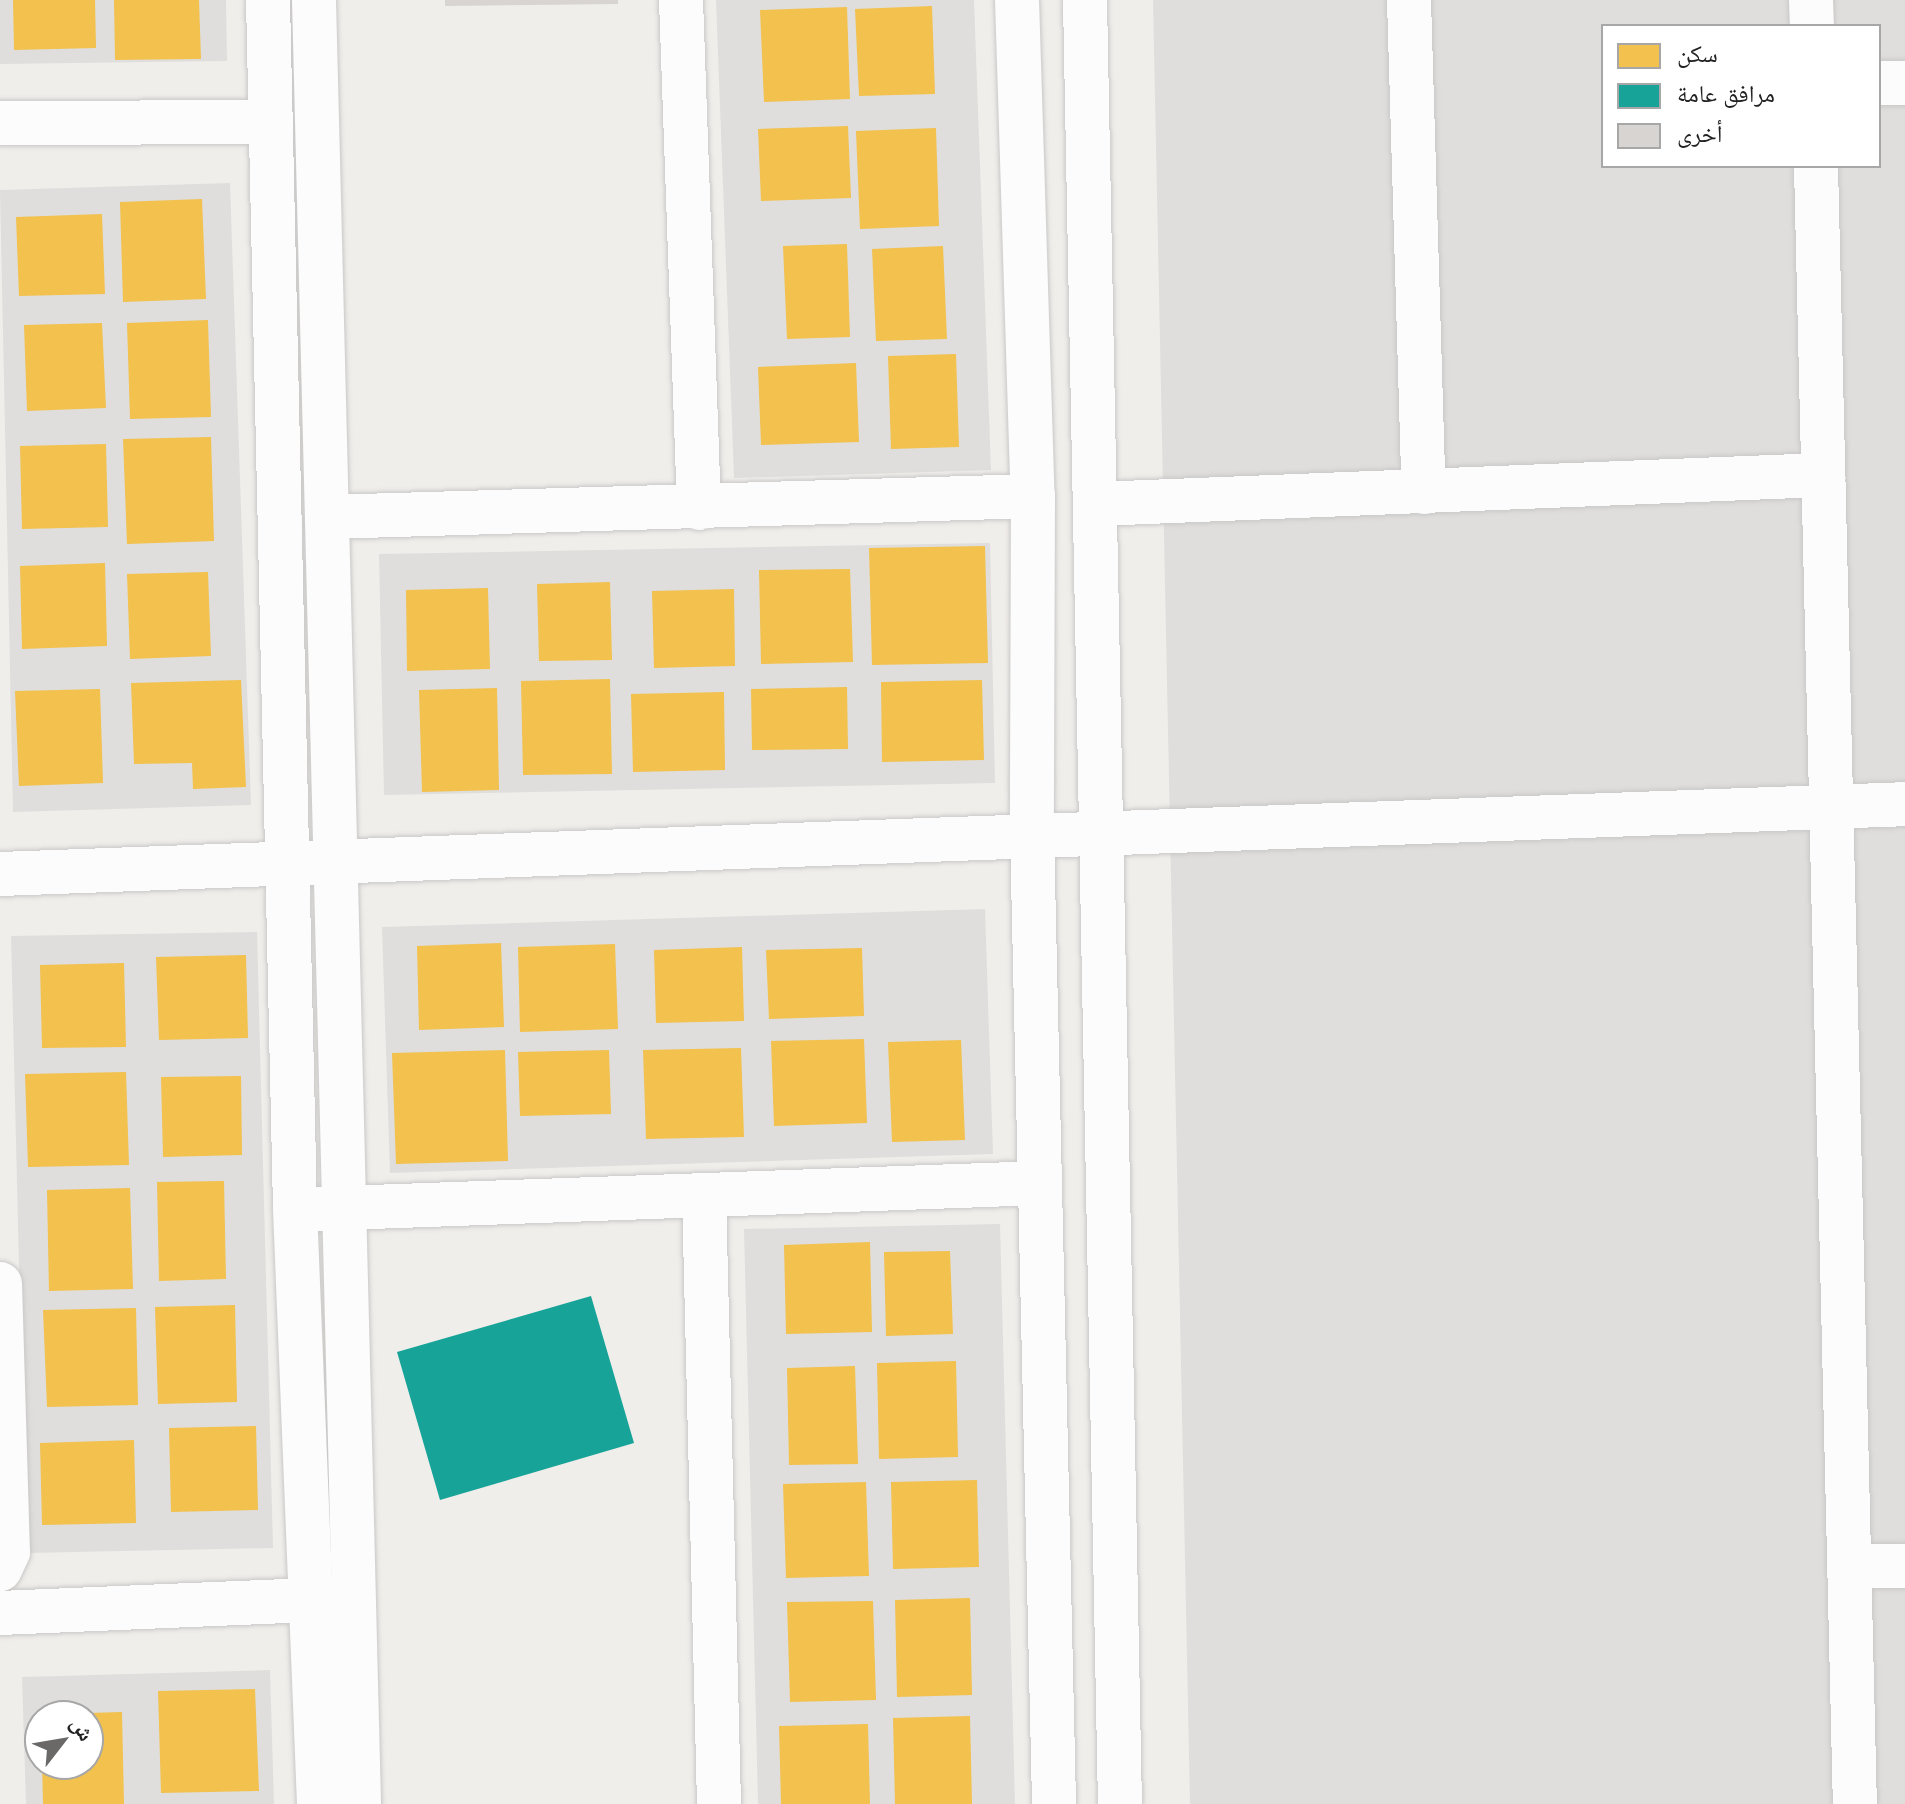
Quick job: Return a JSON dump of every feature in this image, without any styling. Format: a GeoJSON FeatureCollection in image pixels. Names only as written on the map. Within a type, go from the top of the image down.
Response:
{"type":"FeatureCollection","features":[{"type":"Feature","properties":{"kind":"street"},"geometry":{"type":"LineString","coordinates":[[268,0],[295,1209],[316,1600],[319,1804]]}},
{"type":"Feature","properties":{"kind":"street"},"geometry":{"type":"LineString","coordinates":[[314,0],[359,1804]]}},
{"type":"Feature","properties":{"kind":"street"},"geometry":{"type":"LineString","coordinates":[[681,0],[699,508]]}},
{"type":"Feature","properties":{"kind":"street"},"geometry":{"type":"LineString","coordinates":[[1017,0],[1033,496],[1032,833],[1054,1804]]}},
{"type":"Feature","properties":{"kind":"street"},"geometry":{"type":"LineString","coordinates":[[1085,0],[1120,1804]]}},
{"type":"Feature","properties":{"kind":"street"},"geometry":{"type":"LineString","coordinates":[[1409,0],[1424,492]]}},
{"type":"Feature","properties":{"kind":"street"},"geometry":{"type":"LineString","coordinates":[[1811,0],[1812,24]]}},
{"type":"Feature","properties":{"kind":"street"},"geometry":{"type":"LineString","coordinates":[[1881,83],[1905,83]]}},
{"type":"Feature","properties":{"kind":"street"},"geometry":{"type":"LineString","coordinates":[[0,123],[271,122]]}},
{"type":"Feature","properties":{"kind":"street"},"geometry":{"type":"LineString","coordinates":[[1816,168],[1823,475],[1836,804],[1853,1566],[1855,1804]]}},
{"type":"Feature","properties":{"kind":"street"},"geometry":{"type":"LineString","coordinates":[[1097,504],[1823,475]]}},
{"type":"Feature","properties":{"kind":"street"},"geometry":{"type":"LineString","coordinates":[[327,517],[1033,496]]}},
{"type":"Feature","properties":{"kind":"street"},"geometry":{"type":"LineString","coordinates":[[0,874],[1032,833],[1905,804]]}},
{"type":"Feature","properties":{"kind":"street"},"geometry":{"type":"LineString","coordinates":[[295,1209],[1040,1183]]}},
{"type":"Feature","properties":{"kind":"street"},"geometry":{"type":"LineString","coordinates":[[704,1195],[719,1804]]}},
{"type":"Feature","properties":{"kind":"street"},"geometry":{"type":"LineString","coordinates":[[0,1284],[8,1552],[0,1569]]}},
{"type":"Feature","properties":{"kind":"street"},"geometry":{"type":"LineString","coordinates":[[1853,1566],[1905,1566]]}},
{"type":"Feature","properties":{"kind":"street"},"geometry":{"type":"LineString","coordinates":[[0,1613],[316,1600]]}},
{"type":"Feature","properties":{"kind":"shaded area"},"geometry":{"type":"Polygon","coordinates":[[[0,0],[226,0],[227,61],[0,64],[0,0]]]}},
{"type":"Feature","properties":{"kind":"shaded area"},"geometry":{"type":"Polygon","coordinates":[[[716,0],[974,0],[991,470],[734,478],[716,0]]]}},
{"type":"Feature","properties":{"kind":"shaded area"},"geometry":{"type":"Polygon","coordinates":[[[1153,0],[1905,0],[1905,1804],[1190,1804],[1153,0]]]}},
{"type":"Feature","properties":{"kind":"shaded area"},"geometry":{"type":"Polygon","coordinates":[[[230,183],[251,805],[13,812],[0,190],[230,183]]]}},
{"type":"Feature","properties":{"kind":"shaded area"},"geometry":{"type":"Polygon","coordinates":[[[990,543],[995,783],[384,795],[379,554],[990,543]]]}},
{"type":"Feature","properties":{"kind":"shaded area"},"geometry":{"type":"Polygon","coordinates":[[[985,909],[993,1154],[390,1173],[382,927],[985,909]]]}},
{"type":"Feature","properties":{"kind":"shaded area"},"geometry":{"type":"Polygon","coordinates":[[[257,932],[273,1548],[26,1553],[11,936],[257,932]]]}},
{"type":"Feature","properties":{"kind":"shaded area"},"geometry":{"type":"Polygon","coordinates":[[[1000,1224],[1015,1804],[758,1804],[744,1229],[1000,1224]]]}},
{"type":"Feature","properties":{"kind":"shaded area"},"geometry":{"type":"Polygon","coordinates":[[[270,1670],[274,1804],[26,1804],[25,1780],[104,1780],[104,1700],[24,1700],[24,1740],[22,1677],[270,1670]]]}},
{"type":"Feature","properties":{"kind":"building: سكن"},"geometry":{"type":"Polygon","coordinates":[[[13,0],[95,0],[96,48],[14,50],[13,0]]]}},
{"type":"Feature","properties":{"kind":"building: سكن"},"geometry":{"type":"Polygon","coordinates":[[[114,0],[199,0],[201,59],[115,60],[114,0]]]}},
{"type":"Feature","properties":{"kind":"building: سكن"},"geometry":{"type":"Polygon","coordinates":[[[932,6],[935,94],[859,96],[855,9],[932,6]]]}},
{"type":"Feature","properties":{"kind":"building: سكن"},"geometry":{"type":"Polygon","coordinates":[[[847,7],[850,99],[764,102],[760,10],[847,7]]]}},
{"type":"Feature","properties":{"kind":"building: سكن"},"geometry":{"type":"Polygon","coordinates":[[[848,126],[851,198],[761,201],[758,129],[848,126]]]}},
{"type":"Feature","properties":{"kind":"building: سكن"},"geometry":{"type":"Polygon","coordinates":[[[936,128],[939,226],[860,229],[856,131],[936,128]]]}},
{"type":"Feature","properties":{"kind":"building: سكن"},"geometry":{"type":"Polygon","coordinates":[[[202,199],[206,299],[123,302],[120,202],[202,199]]]}},
{"type":"Feature","properties":{"kind":"building: سكن"},"geometry":{"type":"Polygon","coordinates":[[[102,214],[105,294],[19,296],[16,217],[102,214]]]}},
{"type":"Feature","properties":{"kind":"building: سكن"},"geometry":{"type":"Polygon","coordinates":[[[847,244],[850,337],[787,339],[783,246],[847,244]]]}},
{"type":"Feature","properties":{"kind":"building: سكن"},"geometry":{"type":"Polygon","coordinates":[[[943,246],[947,339],[876,341],[872,249],[943,246]]]}},
{"type":"Feature","properties":{"kind":"building: سكن"},"geometry":{"type":"Polygon","coordinates":[[[208,320],[211,417],[130,419],[127,323],[208,320]]]}},
{"type":"Feature","properties":{"kind":"building: سكن"},"geometry":{"type":"Polygon","coordinates":[[[102,323],[106,408],[27,411],[24,325],[102,323]]]}},
{"type":"Feature","properties":{"kind":"building: سكن"},"geometry":{"type":"Polygon","coordinates":[[[956,354],[959,447],[891,449],[888,356],[956,354]]]}},
{"type":"Feature","properties":{"kind":"building: سكن"},"geometry":{"type":"Polygon","coordinates":[[[856,363],[859,442],[761,445],[758,367],[856,363]]]}},
{"type":"Feature","properties":{"kind":"building: سكن"},"geometry":{"type":"Polygon","coordinates":[[[211,437],[214,541],[127,544],[123,439],[211,437]]]}},
{"type":"Feature","properties":{"kind":"building: سكن"},"geometry":{"type":"Polygon","coordinates":[[[106,444],[108,527],[22,529],[20,446],[106,444]]]}},
{"type":"Feature","properties":{"kind":"building: سكن"},"geometry":{"type":"Polygon","coordinates":[[[985,546],[988,663],[872,665],[869,548],[985,546]]]}},
{"type":"Feature","properties":{"kind":"building: سكن"},"geometry":{"type":"Polygon","coordinates":[[[105,563],[107,646],[22,649],[20,566],[105,563]]]}},
{"type":"Feature","properties":{"kind":"building: سكن"},"geometry":{"type":"Polygon","coordinates":[[[850,569],[853,662],[761,664],[759,570],[850,569]]]}},
{"type":"Feature","properties":{"kind":"building: سكن"},"geometry":{"type":"Polygon","coordinates":[[[208,572],[211,656],[130,659],[127,574],[208,572]]]}},
{"type":"Feature","properties":{"kind":"building: سكن"},"geometry":{"type":"Polygon","coordinates":[[[610,582],[612,660],[539,661],[537,584],[610,582]]]}},
{"type":"Feature","properties":{"kind":"building: سكن"},"geometry":{"type":"Polygon","coordinates":[[[488,588],[490,669],[407,671],[406,590],[488,588]]]}},
{"type":"Feature","properties":{"kind":"building: سكن"},"geometry":{"type":"Polygon","coordinates":[[[734,589],[735,666],[654,668],[652,591],[734,589]]]}},
{"type":"Feature","properties":{"kind":"building: سكن"},"geometry":{"type":"Polygon","coordinates":[[[610,679],[612,774],[523,775],[521,681],[610,679]]]}},
{"type":"Feature","properties":{"kind":"building: سكن"},"geometry":{"type":"Polygon","coordinates":[[[241,680],[246,787],[193,789],[192,763],[134,764],[131,683],[241,680]]]}},
{"type":"Feature","properties":{"kind":"building: سكن"},"geometry":{"type":"Polygon","coordinates":[[[982,680],[984,760],[882,762],[881,682],[982,680]]]}},
{"type":"Feature","properties":{"kind":"building: سكن"},"geometry":{"type":"Polygon","coordinates":[[[847,687],[848,749],[752,750],[751,689],[847,687]]]}},
{"type":"Feature","properties":{"kind":"building: سكن"},"geometry":{"type":"Polygon","coordinates":[[[497,688],[499,790],[422,792],[419,690],[497,688]]]}},
{"type":"Feature","properties":{"kind":"building: سكن"},"geometry":{"type":"Polygon","coordinates":[[[100,689],[103,783],[19,786],[15,691],[100,689]]]}},
{"type":"Feature","properties":{"kind":"building: سكن"},"geometry":{"type":"Polygon","coordinates":[[[724,692],[725,770],[633,772],[631,694],[724,692]]]}},
{"type":"Feature","properties":{"kind":"building: سكن"},"geometry":{"type":"Polygon","coordinates":[[[501,943],[504,1027],[419,1030],[417,946],[501,943]]]}},
{"type":"Feature","properties":{"kind":"building: سكن"},"geometry":{"type":"Polygon","coordinates":[[[615,944],[618,1029],[520,1032],[518,947],[615,944]]]}},
{"type":"Feature","properties":{"kind":"building: سكن"},"geometry":{"type":"Polygon","coordinates":[[[742,947],[744,1021],[656,1023],[654,950],[742,947]]]}},
{"type":"Feature","properties":{"kind":"building: سكن"},"geometry":{"type":"Polygon","coordinates":[[[862,948],[864,1016],[769,1019],[766,950],[862,948]]]}},
{"type":"Feature","properties":{"kind":"building: سكن"},"geometry":{"type":"Polygon","coordinates":[[[246,955],[248,1038],[159,1040],[156,957],[246,955]]]}},
{"type":"Feature","properties":{"kind":"building: سكن"},"geometry":{"type":"Polygon","coordinates":[[[124,963],[126,1047],[42,1048],[40,965],[124,963]]]}},
{"type":"Feature","properties":{"kind":"building: سكن"},"geometry":{"type":"Polygon","coordinates":[[[864,1039],[867,1123],[774,1126],[771,1041],[864,1039]]]}},
{"type":"Feature","properties":{"kind":"building: سكن"},"geometry":{"type":"Polygon","coordinates":[[[961,1040],[965,1140],[892,1142],[888,1042],[961,1040]]]}},
{"type":"Feature","properties":{"kind":"building: سكن"},"geometry":{"type":"Polygon","coordinates":[[[741,1048],[744,1137],[646,1139],[643,1050],[741,1048]]]}},
{"type":"Feature","properties":{"kind":"building: سكن"},"geometry":{"type":"Polygon","coordinates":[[[505,1050],[508,1161],[396,1164],[392,1053],[505,1050]]]}},
{"type":"Feature","properties":{"kind":"building: سكن"},"geometry":{"type":"Polygon","coordinates":[[[609,1050],[611,1114],[520,1116],[518,1052],[609,1050]]]}},
{"type":"Feature","properties":{"kind":"building: سكن"},"geometry":{"type":"Polygon","coordinates":[[[126,1072],[129,1165],[28,1167],[25,1074],[126,1072]]]}},
{"type":"Feature","properties":{"kind":"building: سكن"},"geometry":{"type":"Polygon","coordinates":[[[241,1076],[242,1155],[163,1157],[161,1077],[241,1076]]]}},
{"type":"Feature","properties":{"kind":"building: سكن"},"geometry":{"type":"Polygon","coordinates":[[[224,1181],[226,1279],[159,1281],[157,1182],[224,1181]]]}},
{"type":"Feature","properties":{"kind":"building: سكن"},"geometry":{"type":"Polygon","coordinates":[[[130,1188],[133,1289],[49,1291],[47,1190],[130,1188]]]}},
{"type":"Feature","properties":{"kind":"building: سكن"},"geometry":{"type":"Polygon","coordinates":[[[870,1242],[872,1332],[786,1334],[784,1245],[870,1242]]]}},
{"type":"Feature","properties":{"kind":"building: سكن"},"geometry":{"type":"Polygon","coordinates":[[[950,1251],[953,1334],[886,1336],[884,1252],[950,1251]]]}},
{"type":"Feature","properties":{"kind":"building: سكن"},"geometry":{"type":"Polygon","coordinates":[[[235,1305],[237,1402],[158,1404],[155,1307],[235,1305]]]}},
{"type":"Feature","properties":{"kind":"building: سكن"},"geometry":{"type":"Polygon","coordinates":[[[136,1308],[138,1405],[47,1407],[43,1310],[136,1308]]]}},
{"type":"Feature","properties":{"kind":"building: سكن"},"geometry":{"type":"Polygon","coordinates":[[[956,1361],[958,1457],[879,1459],[877,1363],[956,1361]]]}},
{"type":"Feature","properties":{"kind":"building: سكن"},"geometry":{"type":"Polygon","coordinates":[[[855,1366],[858,1464],[789,1465],[787,1368],[855,1366]]]}},
{"type":"Feature","properties":{"kind":"building: سكن"},"geometry":{"type":"Polygon","coordinates":[[[256,1426],[258,1510],[171,1512],[169,1428],[256,1426]]]}},
{"type":"Feature","properties":{"kind":"building: سكن"},"geometry":{"type":"Polygon","coordinates":[[[134,1440],[136,1523],[42,1525],[40,1443],[134,1440]]]}},
{"type":"Feature","properties":{"kind":"building: سكن"},"geometry":{"type":"Polygon","coordinates":[[[977,1480],[979,1567],[893,1569],[891,1482],[977,1480]]]}},
{"type":"Feature","properties":{"kind":"building: سكن"},"geometry":{"type":"Polygon","coordinates":[[[866,1482],[869,1576],[786,1578],[783,1484],[866,1482]]]}},
{"type":"Feature","properties":{"kind":"building: سكن"},"geometry":{"type":"Polygon","coordinates":[[[970,1598],[972,1695],[897,1697],[895,1600],[970,1598]]]}},
{"type":"Feature","properties":{"kind":"building: سكن"},"geometry":{"type":"Polygon","coordinates":[[[873,1601],[876,1700],[790,1702],[787,1602],[873,1601]]]}},
{"type":"Feature","properties":{"kind":"building: سكن"},"geometry":{"type":"Polygon","coordinates":[[[255,1689],[259,1791],[161,1793],[158,1691],[255,1689]]]}},
{"type":"Feature","properties":{"kind":"building: سكن"},"geometry":{"type":"Polygon","coordinates":[[[122,1712],[124,1804],[43,1804],[42,1780],[104,1780],[104,1713],[122,1712]]]}},
{"type":"Feature","properties":{"kind":"building: سكن"},"geometry":{"type":"Polygon","coordinates":[[[970,1716],[972,1804],[895,1804],[893,1718],[970,1716]]]}},
{"type":"Feature","properties":{"kind":"building: سكن"},"geometry":{"type":"Polygon","coordinates":[[[868,1724],[870,1804],[781,1804],[779,1726],[868,1724]]]}},
{"type":"Feature","properties":{"kind":"building: مرافق عامة"},"geometry":{"type":"Polygon","coordinates":[[[591,1296],[634,1443],[440,1500],[397,1352],[591,1296]]]}},
{"type":"Feature","properties":{"kind":"building: أخرى"},"geometry":{"type":"Polygon","coordinates":[[[445,0],[618,0],[618,4],[445,6],[445,0]]]}}]}
